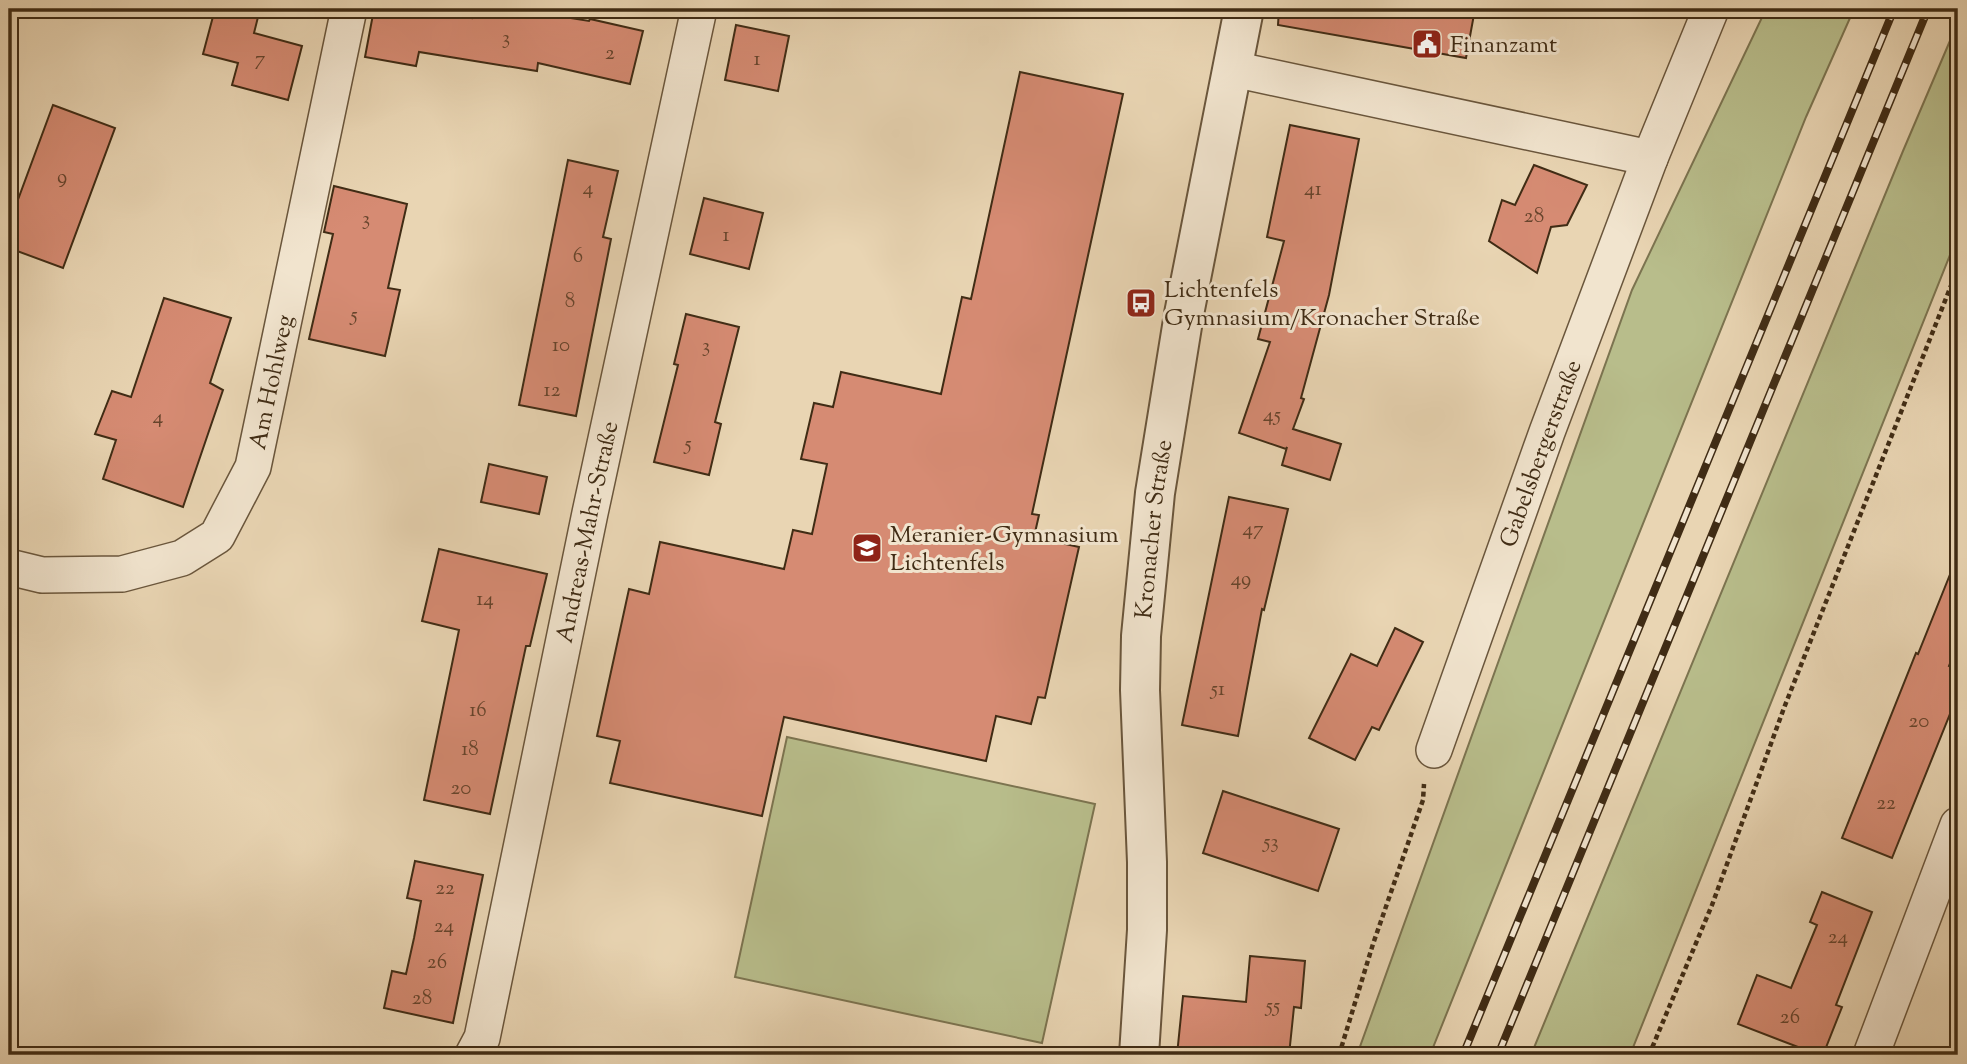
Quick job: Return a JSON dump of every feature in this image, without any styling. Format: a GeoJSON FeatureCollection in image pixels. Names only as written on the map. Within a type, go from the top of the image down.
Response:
{"type":"FeatureCollection","features":[{"type":"Feature","properties":{"kind":"street","name":"Am Hohlweg"},"geometry":{"type":"LineString","coordinates":[[9,567],[42,575],[122,575],[182,558],[217,536],[253,467],[349,9]]}},
{"type":"Feature","properties":{"kind":"street","name":"Andreas-Mahr-Straße"},"geometry":{"type":"LineString","coordinates":[[473,1055],[482,1038],[590,513],[699,9]]}},
{"type":"Feature","properties":{"kind":"street","name":"Kronacher Straße"},"geometry":{"type":"LineString","coordinates":[[1139,1055],[1147,930],[1140,703],[1141,636],[1155,493],[1193,263],[1244,9]]}},
{"type":"Feature","properties":{"kind":"street","name":"Gabelsbergerstraße"},"geometry":{"type":"LineString","coordinates":[[1434,750],[1547,432],[1650,158],[1711,9]]}},
{"type":"Feature","properties":{"kind":"street"},"geometry":{"type":"LineString","coordinates":[[1233,69],[1650,158]]}},
{"type":"Feature","properties":{"kind":"street"},"geometry":{"type":"LineString","coordinates":[[1871,1055],[1958,825]]}},
{"type":"Feature","properties":{"kind":"path"},"geometry":{"type":"LineString","coordinates":[[1649,1055],[1712,905],[1784,708],[1958,268]]}},
{"type":"Feature","properties":{"kind":"path"},"geometry":{"type":"LineString","coordinates":[[1339,1055],[1373,944],[1423,800],[1425,776],[1434,750]]}},
{"type":"Feature","properties":{"kind":"green space"},"geometry":{"type":"Polygon","coordinates":[[[1766,9],[1854,9],[1806,117],[1430,1055],[1357,1055],[1632,290],[1766,9]]]}},
{"type":"Feature","properties":{"kind":"green space"},"geometry":{"type":"Polygon","coordinates":[[[1958,22],[1958,235],[1630,1055],[1531,1055],[1903,151],[1958,22]]]}},
{"type":"Feature","properties":{"kind":"green space"},"geometry":{"type":"Polygon","coordinates":[[[787,737],[1095,804],[1042,1043],[735,977],[787,737]]]}},
{"type":"Feature","properties":{"kind":"building"},"geometry":{"type":"Polygon","coordinates":[[[215,9],[260,9],[254,33],[302,46],[288,100],[232,85],[238,63],[203,54],[215,9]]]}},
{"type":"Feature","properties":{"kind":"building"},"geometry":{"type":"Polygon","coordinates":[[[374,9],[418,9],[472,18],[474,9],[514,9],[589,21],[590,19],[643,31],[630,84],[538,63],[537,71],[419,52],[416,66],[365,57],[374,9]]]}},
{"type":"Feature","properties":{"kind":"building","name":"Finanzamt"},"geometry":{"type":"Polygon","coordinates":[[[1279,9],[1475,9],[1466,58],[1278,25],[1279,9]]]}},
{"type":"Feature","properties":{"kind":"building"},"geometry":{"type":"Polygon","coordinates":[[[736,25],[789,36],[778,91],[725,80],[736,25]]]}},
{"type":"Feature","properties":{"kind":"building"},"geometry":{"type":"Polygon","coordinates":[[[1020,72],[1123,94],[1032,514],[1039,515],[1034,537],[1079,547],[1045,698],[1038,697],[1031,724],[996,716],[986,761],[784,717],[762,816],[610,783],[620,741],[597,736],[629,589],[649,594],[660,542],[784,569],[793,530],[812,534],[827,464],[801,459],[814,403],[833,407],[841,372],[941,394],[962,297],[971,299],[1020,72]]]}},
{"type":"Feature","properties":{"kind":"building"},"geometry":{"type":"Polygon","coordinates":[[[53,105],[115,128],[63,268],[9,248],[9,224],[53,105]]]}},
{"type":"Feature","properties":{"kind":"building"},"geometry":{"type":"Polygon","coordinates":[[[1290,125],[1359,139],[1329,295],[1301,398],[1304,399],[1293,429],[1341,444],[1330,480],[1282,465],[1287,447],[1286,449],[1239,433],[1270,342],[1258,339],[1284,241],[1267,237],[1290,125]]]}},
{"type":"Feature","properties":{"kind":"building"},"geometry":{"type":"Polygon","coordinates":[[[568,160],[618,171],[603,237],[611,239],[576,416],[519,405],[568,160]]]}},
{"type":"Feature","properties":{"kind":"building"},"geometry":{"type":"Polygon","coordinates":[[[1534,165],[1587,185],[1567,225],[1551,227],[1537,273],[1489,241],[1502,200],[1515,205],[1534,165]]]}},
{"type":"Feature","properties":{"kind":"building"},"geometry":{"type":"Polygon","coordinates":[[[334,186],[407,204],[388,288],[400,290],[385,356],[309,339],[333,234],[324,232],[334,186]]]}},
{"type":"Feature","properties":{"kind":"building"},"geometry":{"type":"Polygon","coordinates":[[[704,198],[763,213],[749,269],[690,254],[704,198]]]}},
{"type":"Feature","properties":{"kind":"building"},"geometry":{"type":"Polygon","coordinates":[[[164,298],[231,318],[210,383],[223,390],[183,507],[103,479],[116,440],[95,434],[112,391],[131,397],[164,298]]]}},
{"type":"Feature","properties":{"kind":"building"},"geometry":{"type":"Polygon","coordinates":[[[686,314],[739,327],[715,422],[721,424],[709,475],[654,462],[678,365],[674,364],[686,314]]]}},
{"type":"Feature","properties":{"kind":"building"},"geometry":{"type":"Polygon","coordinates":[[[489,464],[547,477],[539,514],[481,502],[489,464]]]}},
{"type":"Feature","properties":{"kind":"building"},"geometry":{"type":"Polygon","coordinates":[[[1229,497],[1288,509],[1264,610],[1262,609],[1238,736],[1182,725],[1229,497]]]}},
{"type":"Feature","properties":{"kind":"building"},"geometry":{"type":"Polygon","coordinates":[[[439,549],[547,574],[530,646],[526,646],[490,814],[424,800],[459,630],[422,621],[439,549]]]}},
{"type":"Feature","properties":{"kind":"building"},"geometry":{"type":"Polygon","coordinates":[[[1957,557],[1958,644],[1949,666],[1958,670],[1958,694],[1892,858],[1842,838],[1957,557]]]}},
{"type":"Feature","properties":{"kind":"building"},"geometry":{"type":"Polygon","coordinates":[[[1395,628],[1423,642],[1379,730],[1372,727],[1355,760],[1309,738],[1351,654],[1377,666],[1395,628]]]}},
{"type":"Feature","properties":{"kind":"building"},"geometry":{"type":"Polygon","coordinates":[[[1223,791],[1339,829],[1318,891],[1203,853],[1223,791]]]}},
{"type":"Feature","properties":{"kind":"building"},"geometry":{"type":"Polygon","coordinates":[[[415,861],[483,875],[453,1023],[384,1008],[392,971],[406,974],[414,938],[421,901],[407,898],[415,861]]]}},
{"type":"Feature","properties":{"kind":"building"},"geometry":{"type":"Polygon","coordinates":[[[1822,892],[1872,912],[1836,1005],[1842,1007],[1823,1055],[1819,1055],[1738,1024],[1757,975],[1791,988],[1817,925],[1810,922],[1822,892]]]}},
{"type":"Feature","properties":{"kind":"building"},"geometry":{"type":"Polygon","coordinates":[[[1250,956],[1305,961],[1301,1008],[1294,1007],[1289,1055],[1177,1055],[1183,996],[1246,1002],[1250,956]]]}},
{"type":"Feature","properties":{"kind":"railway"},"geometry":{"type":"LineString","coordinates":[[1463,1055],[1894,9]]}},
{"type":"Feature","properties":{"kind":"railway"},"geometry":{"type":"LineString","coordinates":[[1498,1055],[1928,9]]}},
{"type":"Feature","properties":{"kind":"place","name":"Finanzamt"},"geometry":{"type":"Point","coordinates":[1427,44]}},
{"type":"Feature","properties":{"kind":"place","name":"Lichtenfels Gymnasium/Kronacher Straße"},"geometry":{"type":"Point","coordinates":[1141,303]}},
{"type":"Feature","properties":{"kind":"place","name":"Meranier-Gymnasium Lichtenfels"},"geometry":{"type":"Point","coordinates":[867,548]}}]}
